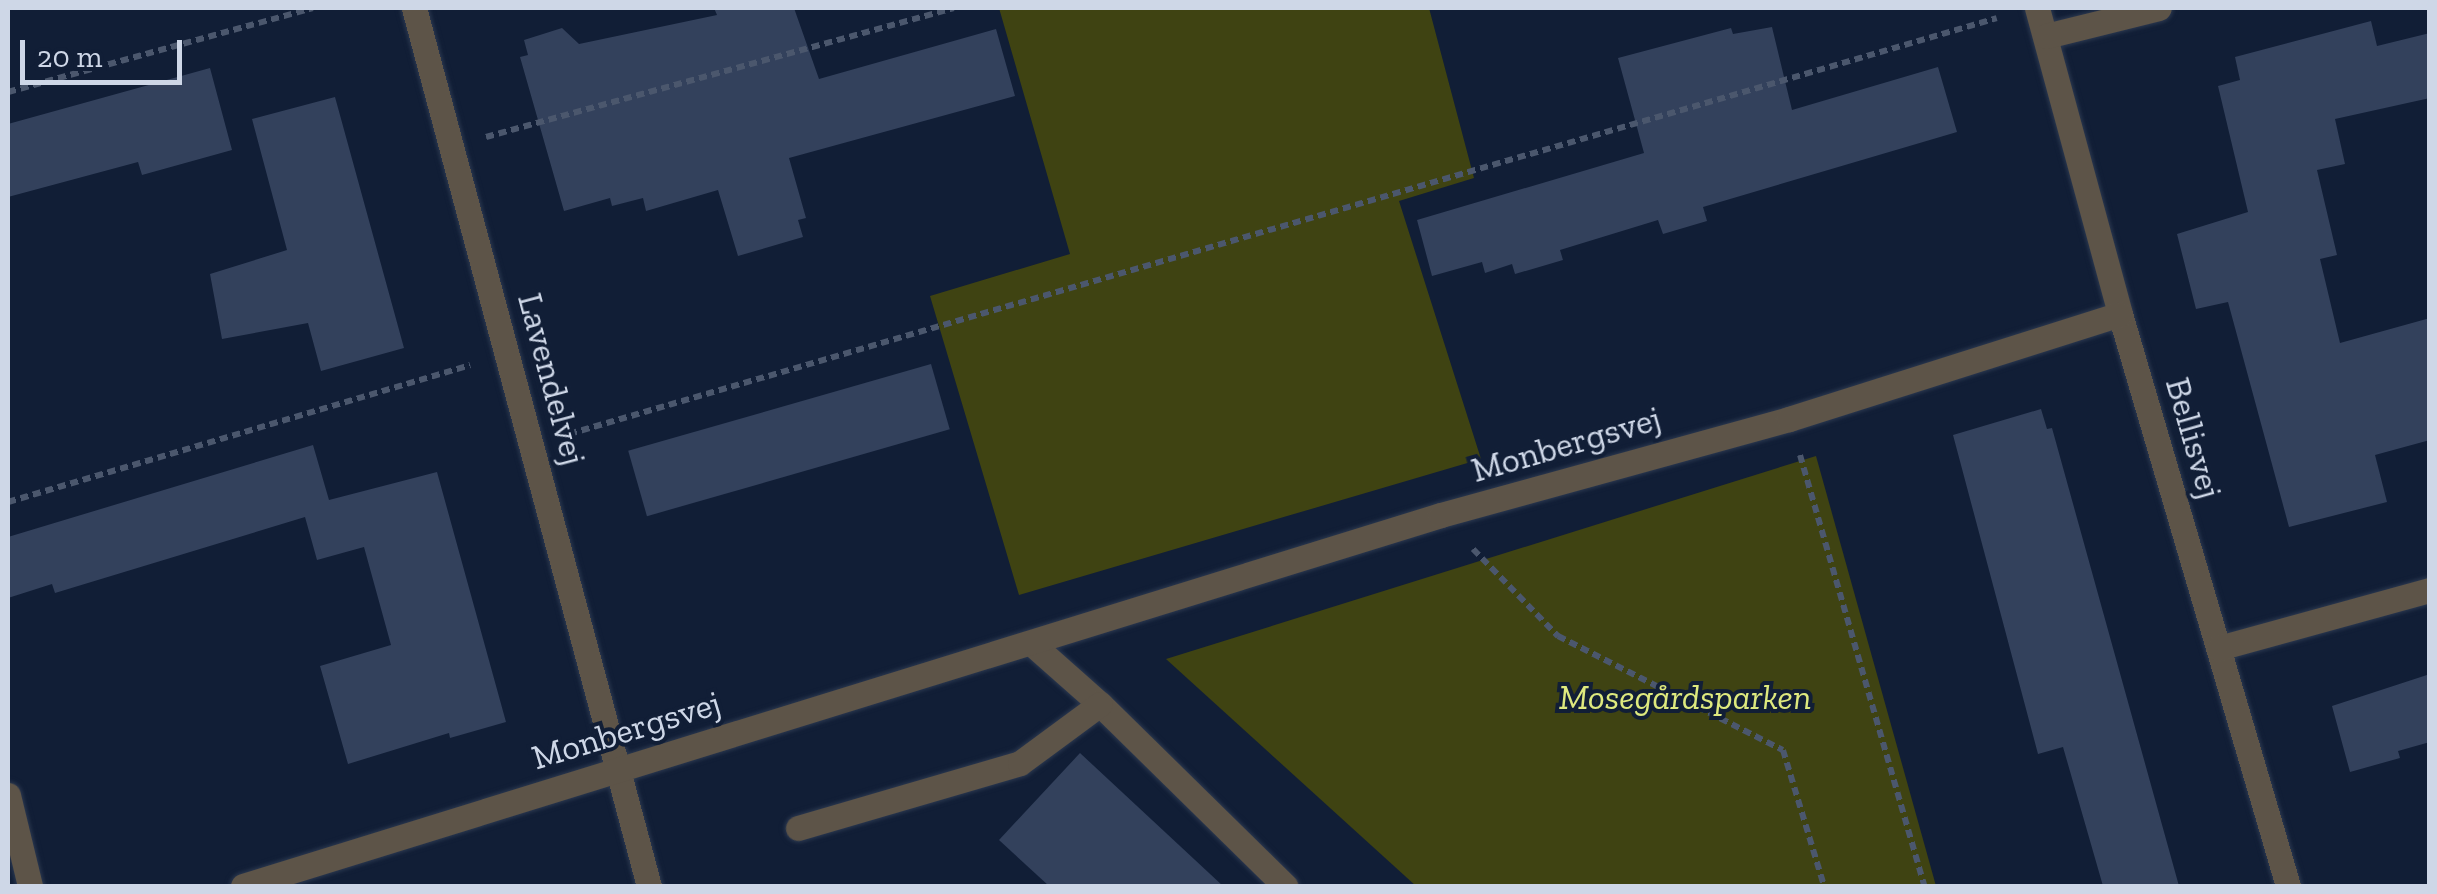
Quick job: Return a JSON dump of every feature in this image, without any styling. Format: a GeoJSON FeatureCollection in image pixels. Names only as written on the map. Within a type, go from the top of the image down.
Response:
{"type":"FeatureCollection","features":[{"type":"Feature","properties":{"kind":"street","name":"Lavendelvej"},"geometry":{"type":"LineString","coordinates":[[414,8],[535,445],[615,770],[649,886]]}},
{"type":"Feature","properties":{"kind":"street"},"geometry":{"type":"LineString","coordinates":[[2046,36],[2159,8]]}},
{"type":"Feature","properties":{"kind":"street","name":"Bellisvej"},"geometry":{"type":"LineString","coordinates":[[2026,10],[2046,36],[2120,314],[2288,886]]}},
{"type":"Feature","properties":{"kind":"street","name":"Monbergsvej"},"geometry":{"type":"LineString","coordinates":[[243,886],[272,882],[615,770],[1441,516],[1790,419],[2120,314]]}},
{"type":"Feature","properties":{"kind":"street"},"geometry":{"type":"LineString","coordinates":[[2219,648],[2430,590]]}},
{"type":"Feature","properties":{"kind":"street"},"geometry":{"type":"LineString","coordinates":[[1031,642],[1100,704],[1285,886]]}},
{"type":"Feature","properties":{"kind":"street"},"geometry":{"type":"LineString","coordinates":[[798,828],[1020,763],[1100,704]]}},
{"type":"Feature","properties":{"kind":"street"},"geometry":{"type":"LineString","coordinates":[[8,795],[30,886]]}},
{"type":"Feature","properties":{"kind":"path"},"geometry":{"type":"LineString","coordinates":[[8,92],[313,8]]}},
{"type":"Feature","properties":{"kind":"path"},"geometry":{"type":"LineString","coordinates":[[452,147],[954,8]]}},
{"type":"Feature","properties":{"kind":"path"},"geometry":{"type":"LineString","coordinates":[[535,445],[2026,10]]}},
{"type":"Feature","properties":{"kind":"path"},"geometry":{"type":"LineString","coordinates":[[8,502],[509,353]]}},
{"type":"Feature","properties":{"kind":"path"},"geometry":{"type":"LineString","coordinates":[[1790,419],[1924,886]]}},
{"type":"Feature","properties":{"kind":"path"},"geometry":{"type":"LineString","coordinates":[[1441,516],[1558,636],[1782,750],[1824,886]]}},
{"type":"Feature","properties":{"kind":"green space"},"geometry":{"type":"Polygon","coordinates":[[[999,8],[1429,8],[1474,178],[1399,201],[1481,459],[1019,595],[930,296],[1070,254],[999,8]]]}},
{"type":"Feature","properties":{"kind":"green space","name":"Mosegårdsparken"},"geometry":{"type":"Polygon","coordinates":[[[1816,456],[1936,886],[1416,886],[1166,659],[1816,456]]]}},
{"type":"Feature","properties":{"kind":"building"},"geometry":{"type":"Polygon","coordinates":[[[714,8],[794,8],[819,79],[996,29],[1015,96],[789,158],[806,218],[798,220],[803,237],[738,256],[718,190],[646,211],[643,198],[612,206],[610,198],[564,211],[520,57],[528,55],[524,40],[562,28],[579,44],[717,15],[714,8]]]}},
{"type":"Feature","properties":{"kind":"building"},"geometry":{"type":"Polygon","coordinates":[[[2371,21],[2377,46],[2430,33],[2430,98],[2335,119],[2345,164],[2317,170],[2337,255],[2320,259],[2340,343],[2430,318],[2430,440],[2375,455],[2387,502],[2289,527],[2228,302],[2196,309],[2177,234],[2248,212],[2218,86],[2240,80],[2235,57],[2371,21]]]}},
{"type":"Feature","properties":{"kind":"building"},"geometry":{"type":"Polygon","coordinates":[[[1772,27],[1792,110],[1938,67],[1957,132],[1703,207],[1707,221],[1663,234],[1658,220],[1560,250],[1563,260],[1515,274],[1512,264],[1485,273],[1482,262],[1432,276],[1417,220],[1644,153],[1618,58],[1731,28],[1733,34],[1772,27]]]}},
{"type":"Feature","properties":{"kind":"building"},"geometry":{"type":"Polygon","coordinates":[[[210,68],[232,150],[142,175],[138,162],[8,197],[8,124],[210,68]]]}},
{"type":"Feature","properties":{"kind":"building"},"geometry":{"type":"Polygon","coordinates":[[[335,97],[404,348],[321,371],[308,323],[222,339],[210,274],[287,250],[252,119],[335,97]]]}},
{"type":"Feature","properties":{"kind":"building"},"geometry":{"type":"Polygon","coordinates":[[[931,364],[950,429],[647,516],[628,451],[931,364]]]}},
{"type":"Feature","properties":{"kind":"building"},"geometry":{"type":"Polygon","coordinates":[[[2041,409],[2047,429],[2052,428],[2179,886],[2103,886],[2063,747],[2038,754],[1953,435],[2041,409]]]}},
{"type":"Feature","properties":{"kind":"building"},"geometry":{"type":"Polygon","coordinates":[[[313,445],[329,500],[437,472],[506,722],[450,738],[449,733],[348,764],[320,666],[391,645],[364,547],[317,560],[305,517],[55,593],[52,584],[8,598],[8,537],[313,445]]]}},
{"type":"Feature","properties":{"kind":"building"},"geometry":{"type":"Polygon","coordinates":[[[2430,674],[2430,742],[2398,751],[2400,758],[2350,772],[2332,706],[2430,674]]]}},
{"type":"Feature","properties":{"kind":"building"},"geometry":{"type":"Polygon","coordinates":[[[1080,753],[1223,886],[1049,886],[999,840],[1080,753]]]}}]}
